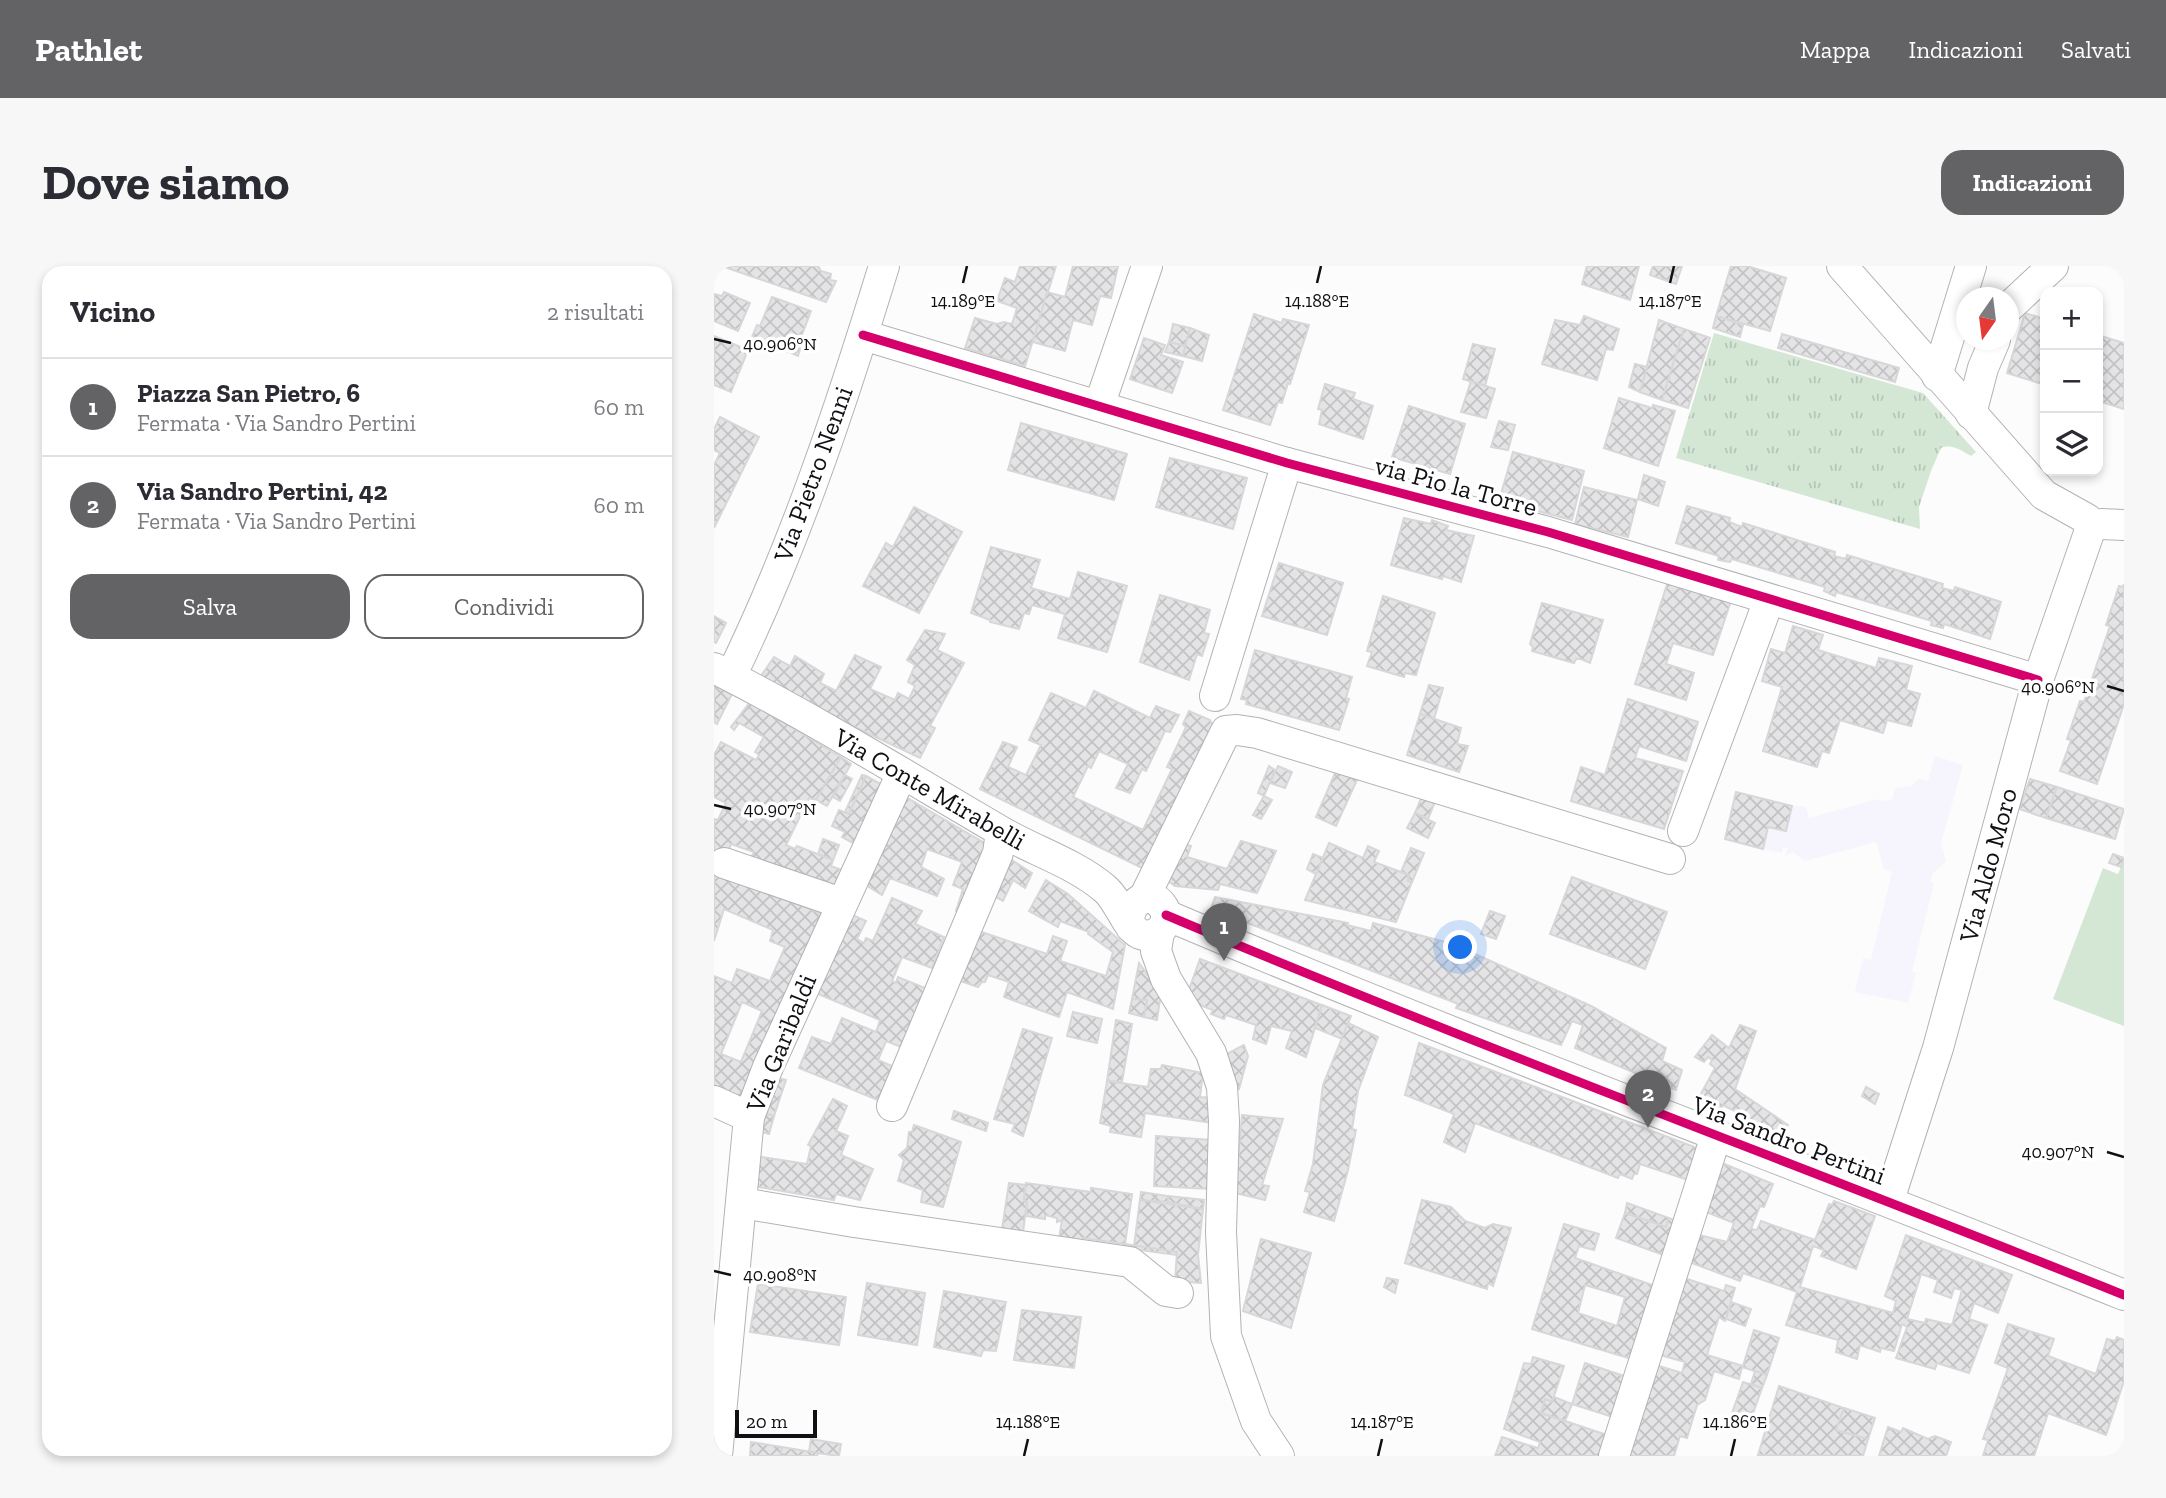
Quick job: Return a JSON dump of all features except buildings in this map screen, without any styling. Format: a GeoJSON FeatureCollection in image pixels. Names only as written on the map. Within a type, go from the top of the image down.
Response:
{"type":"FeatureCollection","features":[{"type":"Feature","properties":{"kind":"street","name":"Via Pietro Nenni"},"geometry":{"type":"LineString","coordinates":[[722,672],[764,609],[815,477],[884,266]]}},
{"type":"Feature","properties":{"kind":"street"},"geometry":{"type":"LineString","coordinates":[[1099,406],[1147,266]]}},
{"type":"Feature","properties":{"kind":"street"},"geometry":{"type":"LineString","coordinates":[[1842,266],[2044,495],[2101,525]]}},
{"type":"Feature","properties":{"kind":"street"},"geometry":{"type":"LineString","coordinates":[[1943,383],[1971,266]]}},
{"type":"Feature","properties":{"kind":"street"},"geometry":{"type":"LineString","coordinates":[[1981,287],[1987,266]]}},
{"type":"Feature","properties":{"kind":"street"},"geometry":{"type":"LineString","coordinates":[[2019,298],[2053,266]]}},
{"type":"Feature","properties":{"kind":"street","name":"via Pio la Torre"},"geometry":{"type":"LineString","coordinates":[[863,335],[1287,463],[1548,532],[2038,680]]}},
{"type":"Feature","properties":{"kind":"street"},"geometry":{"type":"LineString","coordinates":[[1943,383],[1958,350]]}},
{"type":"Feature","properties":{"kind":"street"},"geometry":{"type":"LineString","coordinates":[[1971,414],[1991,350]]}},
{"type":"Feature","properties":{"kind":"street"},"geometry":{"type":"LineString","coordinates":[[1215,696],[1287,463]]}},
{"type":"Feature","properties":{"kind":"street","name":"Via Aldo Moro"},"geometry":{"type":"LineString","coordinates":[[1889,1200],[1938,1048],[2038,680],[2101,525]]}},
{"type":"Feature","properties":{"kind":"street"},"geometry":{"type":"LineString","coordinates":[[1683,831],[1769,600]]}},
{"type":"Feature","properties":{"kind":"street","name":"Via Conte Mirabelli"},"geometry":{"type":"LineString","coordinates":[[722,672],[1001,832],[1086,876],[1150,918]]}},
{"type":"Feature","properties":{"kind":"street"},"geometry":{"type":"LineString","coordinates":[[1279,1456],[1256,1421],[1226,1336],[1221,1245],[1224,1121],[1222,1087],[1211,1053],[1166,979],[1156,951],[1150,918],[1226,731],[1257,733],[1670,859]]}},
{"type":"Feature","properties":{"kind":"street","name":"Via Garibaldi"},"geometry":{"type":"LineString","coordinates":[[717,1436],[749,1116],[841,903],[902,773]]}},
{"type":"Feature","properties":{"kind":"street"},"geometry":{"type":"LineString","coordinates":[[892,1106],[998,853],[1001,832]]}},
{"type":"Feature","properties":{"kind":"street"},"geometry":{"type":"LineString","coordinates":[[724,863],[841,903]]}},
{"type":"Feature","properties":{"kind":"street","name":"Via Sandro Pertini"},"geometry":{"type":"LineString","coordinates":[[1150,918],[1889,1200],[2124,1295]]}},
{"type":"Feature","properties":{"kind":"street"},"geometry":{"type":"LineString","coordinates":[[714,1101],[749,1116]]}},
{"type":"Feature","properties":{"kind":"street"},"geometry":{"type":"LineString","coordinates":[[1614,1456],[1716,1136]]}},
{"type":"Feature","properties":{"kind":"street"},"geometry":{"type":"LineString","coordinates":[[742,1203],[1130,1262],[1166,1291],[1178,1293]]}},
{"type":"Feature","properties":{"kind":"shaded area"},"geometry":{"type":"Polygon","coordinates":[[[1935,756],[1963,765],[1941,843],[1946,861],[1933,873],[1930,882],[1934,883],[1912,972],[1916,973],[1908,1003],[1855,992],[1863,958],[1871,960],[1892,872],[1884,869],[1876,842],[1805,861],[1793,852],[1785,856],[1788,848],[1783,847],[1782,853],[1763,849],[1768,827],[1786,831],[1792,806],[1806,807],[1809,818],[1877,799],[1892,800],[1895,788],[1912,786],[1918,779],[1928,781],[1935,756]]]}},
{"type":"Feature","properties":{"kind":"green space"},"geometry":{"type":"Polygon","coordinates":[[[1714,333],[1923,393],[1976,452],[1971,456],[1953,447],[1941,448],[1919,507],[1920,529],[1676,458],[1714,333]]]}},
{"type":"Feature","properties":{"kind":"green space"},"geometry":{"type":"Polygon","coordinates":[[[2124,859],[2124,1026],[2053,999],[2103,868],[2118,874],[2124,859]]]}},
{"type":"Feature","properties":{"kind":"cycle path"},"geometry":{"type":"LineString","coordinates":[[863,335],[1287,463],[1548,532],[2038,680]]}},
{"type":"Feature","properties":{"kind":"cycle path"},"geometry":{"type":"LineString","coordinates":[[1166,915],[1405,1013],[2124,1295]]}},
{"type":"Feature","properties":{"kind":"place","name":"Piazza San Pietro, 6"},"geometry":{"type":"Point","coordinates":[1224,961]}},
{"type":"Feature","properties":{"kind":"place","name":"Via Sandro Pertini, 42"},"geometry":{"type":"Point","coordinates":[1648,1128]}}]}
